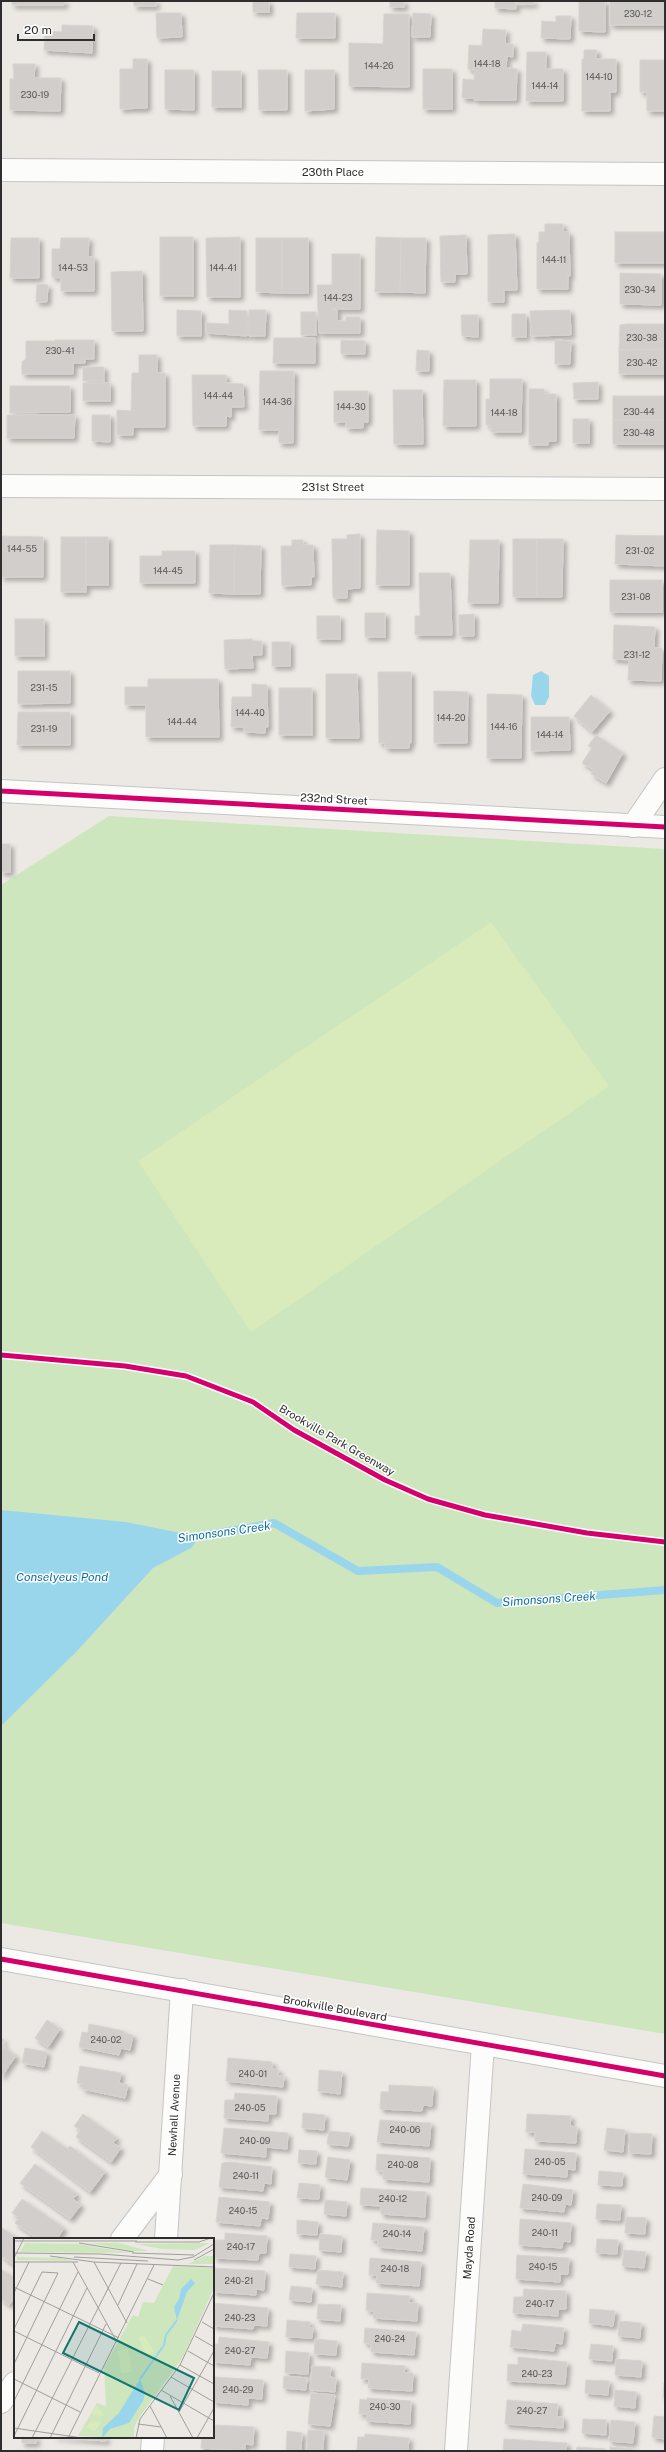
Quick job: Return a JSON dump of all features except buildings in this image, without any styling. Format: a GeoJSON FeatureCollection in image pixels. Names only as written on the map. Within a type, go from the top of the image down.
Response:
{"type":"FeatureCollection","features":[{"type":"Feature","properties":{"kind":"street","name":"230th Place"},"geometry":{"type":"LineString","coordinates":[[1,170],[665,174]]}},
{"type":"Feature","properties":{"kind":"street","name":"231st Street"},"geometry":{"type":"LineString","coordinates":[[1,486],[665,488]]}},
{"type":"Feature","properties":{"kind":"street"},"geometry":{"type":"LineString","coordinates":[[633,826],[665,779]]}},
{"type":"Feature","properties":{"kind":"street","name":"232nd Street"},"geometry":{"type":"LineString","coordinates":[[1,791],[665,827]]}},
{"type":"Feature","properties":{"kind":"street","name":"Brookville Boulevard"},"geometry":{"type":"LineString","coordinates":[[1,1959],[665,2076]]}},
{"type":"Feature","properties":{"kind":"street","name":"Newhall Avenue"},"geometry":{"type":"LineString","coordinates":[[166,2238],[182,1990]]}},
{"type":"Feature","properties":{"kind":"street","name":"Mayda Road"},"geometry":{"type":"LineString","coordinates":[[456,2451],[483,2044]]}},
{"type":"Feature","properties":{"kind":"street"},"geometry":{"type":"LineString","coordinates":[[123,2238],[171,2174]]}},
{"type":"Feature","properties":{"kind":"street"},"geometry":{"type":"LineString","coordinates":[[1,2402],[14,2384]]}},
{"type":"Feature","properties":{"kind":"street"},"geometry":{"type":"LineString","coordinates":[[152,2451],[153,2438]]}},
{"type":"Feature","properties":{"kind":"green space"},"geometry":{"type":"Polygon","coordinates":[[[109,816],[665,849],[665,2034],[1,1923],[1,885],[109,816]]]}},
{"type":"Feature","properties":{"kind":"green space"},"geometry":{"type":"Polygon","coordinates":[[[491,922],[609,1086],[251,1332],[138,1161],[491,922]]]}},
{"type":"Feature","properties":{"kind":"water"},"geometry":{"type":"Polygon","coordinates":[[[541,671],[549,676],[549,697],[545,705],[535,705],[531,696],[533,675],[541,671]]]}},
{"type":"Feature","properties":{"kind":"water","name":"Conselyeus Pond"},"geometry":{"type":"Polygon","coordinates":[[[1,1510],[126,1522],[200,1537],[191,1548],[153,1568],[77,1651],[1,1726],[1,1510]]]}},
{"type":"Feature","properties":{"kind":"waterway","name":"Simonsons Creek"},"geometry":{"type":"LineString","coordinates":[[190,1538],[274,1523],[358,1571],[437,1567],[497,1603],[665,1590]]}},
{"type":"Feature","properties":{"kind":"cycle path"},"geometry":{"type":"LineString","coordinates":[[1,791],[665,827]]}},
{"type":"Feature","properties":{"kind":"cycle path","name":"Brookville Park Greenway"},"geometry":{"type":"LineString","coordinates":[[1,1355],[125,1366],[186,1376],[253,1402],[294,1430],[385,1480],[428,1499],[485,1515],[587,1533],[665,1542]]}},
{"type":"Feature","properties":{"kind":"cycle path"},"geometry":{"type":"LineString","coordinates":[[1,1959],[665,2076]]}}]}
